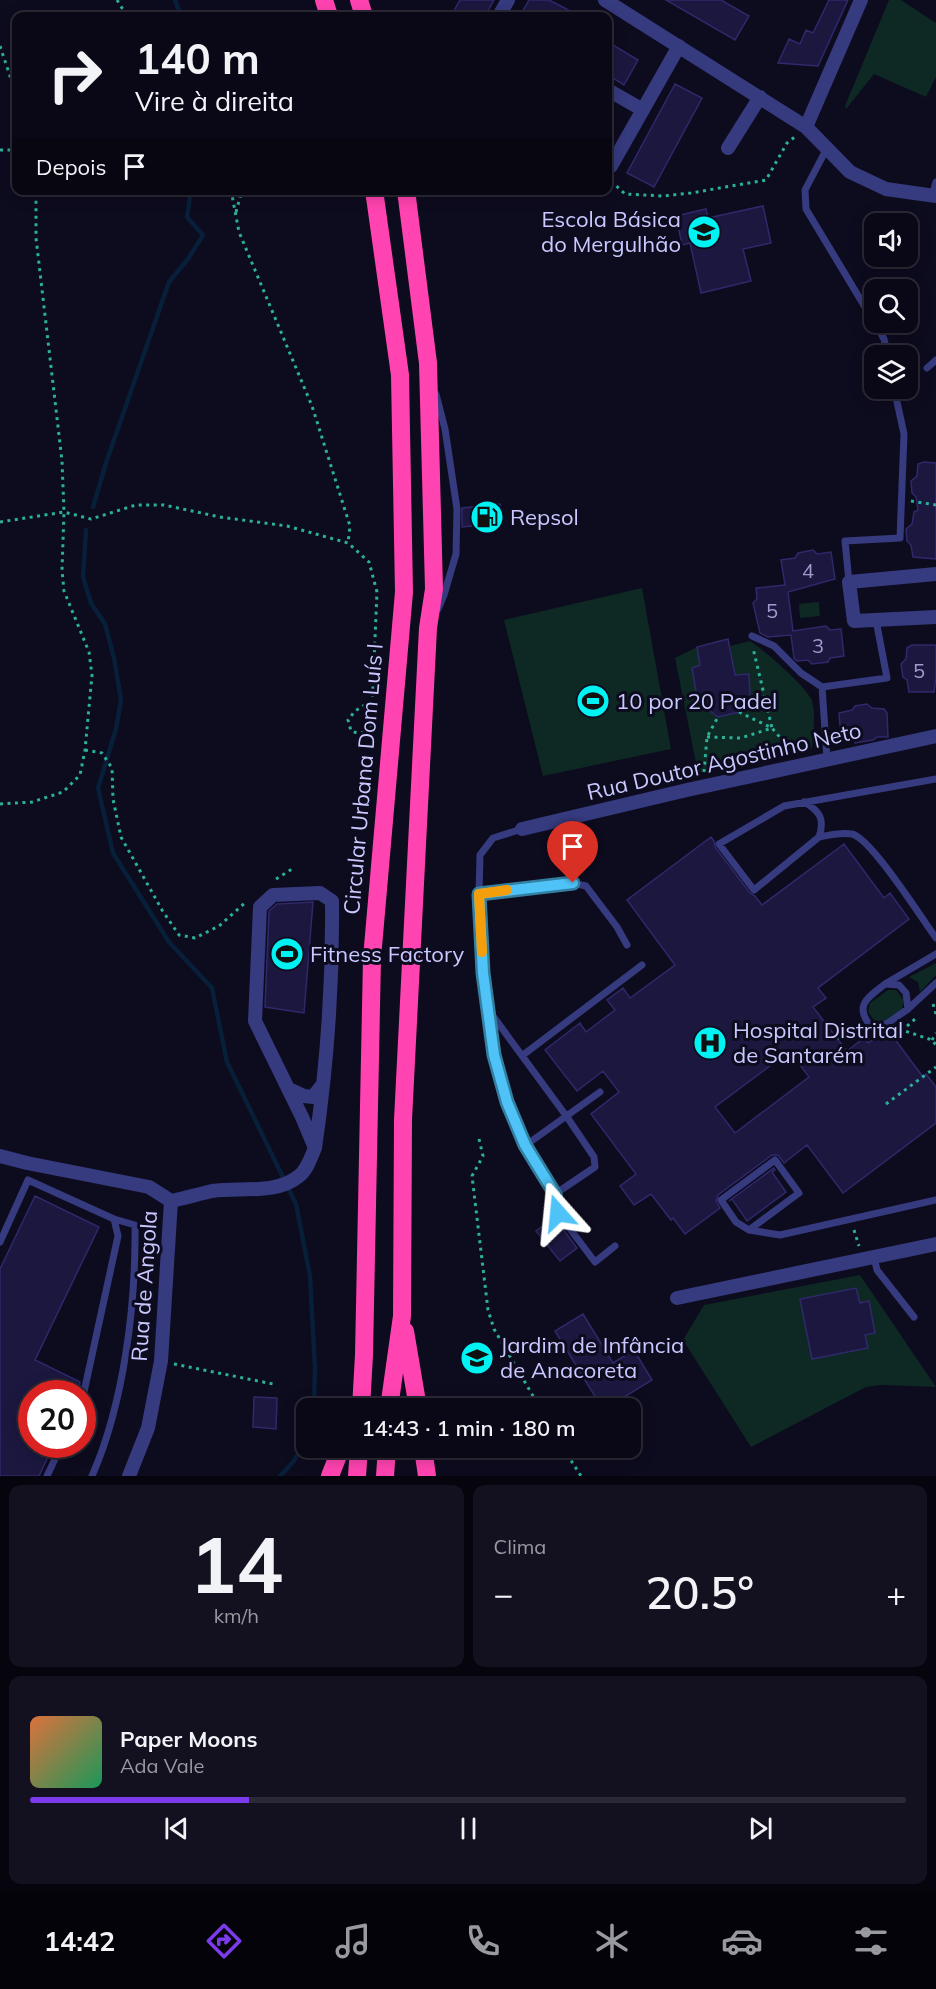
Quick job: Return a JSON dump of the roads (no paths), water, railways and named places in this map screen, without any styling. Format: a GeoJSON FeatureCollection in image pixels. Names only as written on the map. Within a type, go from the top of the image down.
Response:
{"type":"FeatureCollection","features":[{"type":"Feature","properties":{"kind":"highway","name":"Circular Urbana Dom Luís I"},"geometry":{"type":"LineString","coordinates":[[362,1398],[372,958],[404,592],[400,375],[375,195]]}},
{"type":"Feature","properties":{"kind":"highway"},"geometry":{"type":"LineString","coordinates":[[390,1398],[402,1316],[403,1120],[429,628],[434,589],[428,363],[407,195]]}},
{"type":"Feature","properties":{"kind":"highway"},"geometry":{"type":"LineString","coordinates":[[402,1316],[416,1398]]}},
{"type":"Feature","properties":{"kind":"highway"},"geometry":{"type":"LineString","coordinates":[[353,1398],[364,1355]]}},
{"type":"Feature","properties":{"kind":"highway"},"geometry":{"type":"LineString","coordinates":[[330,1476],[337,1458]]}},
{"type":"Feature","properties":{"kind":"highway"},"geometry":{"type":"LineString","coordinates":[[357,1476],[358,1458]]}},
{"type":"Feature","properties":{"kind":"highway"},"geometry":{"type":"LineString","coordinates":[[385,1476],[386,1458]]}},
{"type":"Feature","properties":{"kind":"highway"},"geometry":{"type":"LineString","coordinates":[[424,1458],[427,1476]]}},
{"type":"Feature","properties":{"kind":"street"},"geometry":{"type":"LineString","coordinates":[[605,0],[806,127],[850,172],[886,189],[934,196]]}},
{"type":"Feature","properties":{"kind":"street"},"geometry":{"type":"LineString","coordinates":[[806,127],[861,0]]}},
{"type":"Feature","properties":{"kind":"street"},"geometry":{"type":"LineString","coordinates":[[612,164],[679,46]]}},
{"type":"Feature","properties":{"kind":"street"},"geometry":{"type":"LineString","coordinates":[[612,92],[643,110]]}},
{"type":"Feature","properties":{"kind":"street"},"geometry":{"type":"LineString","coordinates":[[728,148],[760,97]]}},
{"type":"Feature","properties":{"kind":"street"},"geometry":{"type":"LineString","coordinates":[[936,574],[849,582],[854,621],[936,618]]}},
{"type":"Feature","properties":{"kind":"street","name":"Rua Doutor Agostinho Neto"},"geometry":{"type":"LineString","coordinates":[[522,829],[936,736]]}},
{"type":"Feature","properties":{"kind":"street"},"geometry":{"type":"LineString","coordinates":[[171,1201],[214,1191],[248,1191],[289,1182],[300,1176],[315,1148],[323,1084],[332,954],[332,902],[320,893],[273,895],[260,907],[255,1021],[315,1148]]}},
{"type":"Feature","properties":{"kind":"street"},"geometry":{"type":"LineString","coordinates":[[288,1089],[303,1096],[313,1097],[323,1084]]}},
{"type":"Feature","properties":{"kind":"street","name":"Rua de Angola"},"geometry":{"type":"LineString","coordinates":[[0,1156],[149,1187],[171,1201],[161,1361],[148,1428],[129,1476]]}},
{"type":"Feature","properties":{"kind":"street"},"geometry":{"type":"LineString","coordinates":[[677,1298],[936,1244]]}},
{"type":"Feature","properties":{"kind":"lane"},"geometry":{"type":"LineString","coordinates":[[827,148],[805,190],[806,208],[864,304]]}},
{"type":"Feature","properties":{"kind":"lane"},"geometry":{"type":"LineString","coordinates":[[934,196],[936,182]]}},
{"type":"Feature","properties":{"kind":"lane"},"geometry":{"type":"LineString","coordinates":[[927,368],[936,360]]}},
{"type":"Feature","properties":{"kind":"lane"},"geometry":{"type":"LineString","coordinates":[[428,363],[445,429],[457,509],[456,554],[444,595],[429,628]]}},
{"type":"Feature","properties":{"kind":"lane"},"geometry":{"type":"LineString","coordinates":[[849,582],[844,541],[900,538],[904,434],[896,399]]}},
{"type":"Feature","properties":{"kind":"lane"},"geometry":{"type":"LineString","coordinates":[[752,636],[774,646],[801,673],[822,687],[887,678],[876,620]]}},
{"type":"Feature","properties":{"kind":"lane"},"geometry":{"type":"LineString","coordinates":[[822,687],[827,759]]}},
{"type":"Feature","properties":{"kind":"lane"},"geometry":{"type":"LineString","coordinates":[[936,779],[784,806],[719,844],[754,890],[819,837],[854,834],[870,847],[936,938]]}},
{"type":"Feature","properties":{"kind":"lane"},"geometry":{"type":"LineString","coordinates":[[804,802],[819,815],[823,826],[819,837]]}},
{"type":"Feature","properties":{"kind":"lane"},"geometry":{"type":"LineString","coordinates":[[522,829],[493,838],[480,855],[479,894],[483,973],[494,1055],[507,1102],[525,1145],[555,1194],[558,1213],[595,1262],[615,1246]]}},
{"type":"Feature","properties":{"kind":"lane"},"geometry":{"type":"LineString","coordinates":[[479,894],[559,883],[586,886],[617,927],[627,945]]}},
{"type":"Feature","properties":{"kind":"lane"},"geometry":{"type":"LineString","coordinates":[[936,954],[885,984],[868,998],[863,1005],[864,1017],[869,1024],[882,1027],[909,1009],[936,983]]}},
{"type":"Feature","properties":{"kind":"lane"},"geometry":{"type":"LineString","coordinates":[[523,1055],[642,965]]}},
{"type":"Feature","properties":{"kind":"lane"},"geometry":{"type":"LineString","coordinates":[[885,984],[898,985],[906,993],[909,1009]]}},
{"type":"Feature","properties":{"kind":"lane"},"geometry":{"type":"LineString","coordinates":[[489,1010],[594,1157],[596,1167],[555,1194]]}},
{"type":"Feature","properties":{"kind":"lane"},"geometry":{"type":"LineString","coordinates":[[525,1145],[600,1092]]}},
{"type":"Feature","properties":{"kind":"lane"},"geometry":{"type":"LineString","coordinates":[[749,1230],[799,1193],[775,1160],[721,1200],[736,1222],[749,1230],[788,1235],[936,1200]]}},
{"type":"Feature","properties":{"kind":"lane"},"geometry":{"type":"LineString","coordinates":[[0,1242],[28,1180],[27,1163]]}},
{"type":"Feature","properties":{"kind":"lane"},"geometry":{"type":"LineString","coordinates":[[28,1180],[114,1219],[135,1225],[136,1270],[116,1402],[102,1454],[92,1476]]}},
{"type":"Feature","properties":{"kind":"lane"},"geometry":{"type":"LineString","coordinates":[[87,1380],[118,1236],[114,1219]]}},
{"type":"Feature","properties":{"kind":"lane"},"geometry":{"type":"LineString","coordinates":[[868,1258],[914,1317]]}},
{"type":"Feature","properties":{"kind":"lane"},"geometry":{"type":"LineString","coordinates":[[47,1476],[55,1458]]}},
{"type":"Feature","properties":{"kind":"waterway"},"geometry":{"type":"LineString","coordinates":[[175,0],[180,12]]}},
{"type":"Feature","properties":{"kind":"waterway"},"geometry":{"type":"LineString","coordinates":[[93,507],[169,282],[188,259],[203,235],[187,217],[190,195]]}},
{"type":"Feature","properties":{"kind":"waterway"},"geometry":{"type":"LineString","coordinates":[[86,530],[83,577],[91,603],[105,624],[114,658],[121,700],[116,729],[98,788],[113,853],[169,942],[212,988],[227,1062],[296,1204],[310,1276],[314,1398]]}},
{"type":"Feature","properties":{"kind":"waterway"},"geometry":{"type":"LineString","coordinates":[[280,1476],[296,1457]]}},
{"type":"Feature","properties":{"kind":"place","name":"Escola Básica do Mergulhão"},"geometry":{"type":"Point","coordinates":[704,232]}},
{"type":"Feature","properties":{"kind":"place","name":"Repsol"},"geometry":{"type":"Point","coordinates":[487,517]}},
{"type":"Feature","properties":{"kind":"place","name":"10 por 20 Padel"},"geometry":{"type":"Point","coordinates":[593,701]}},
{"type":"Feature","properties":{"kind":"place","name":"Fitness Factory"},"geometry":{"type":"Point","coordinates":[287,954]}},
{"type":"Feature","properties":{"kind":"place","name":"Hospital Distrital de Santarém"},"geometry":{"type":"Point","coordinates":[710,1043]}},
{"type":"Feature","properties":{"kind":"place","name":"Jardim de Infância de Anacoreta"},"geometry":{"type":"Point","coordinates":[477,1358]}}]}
